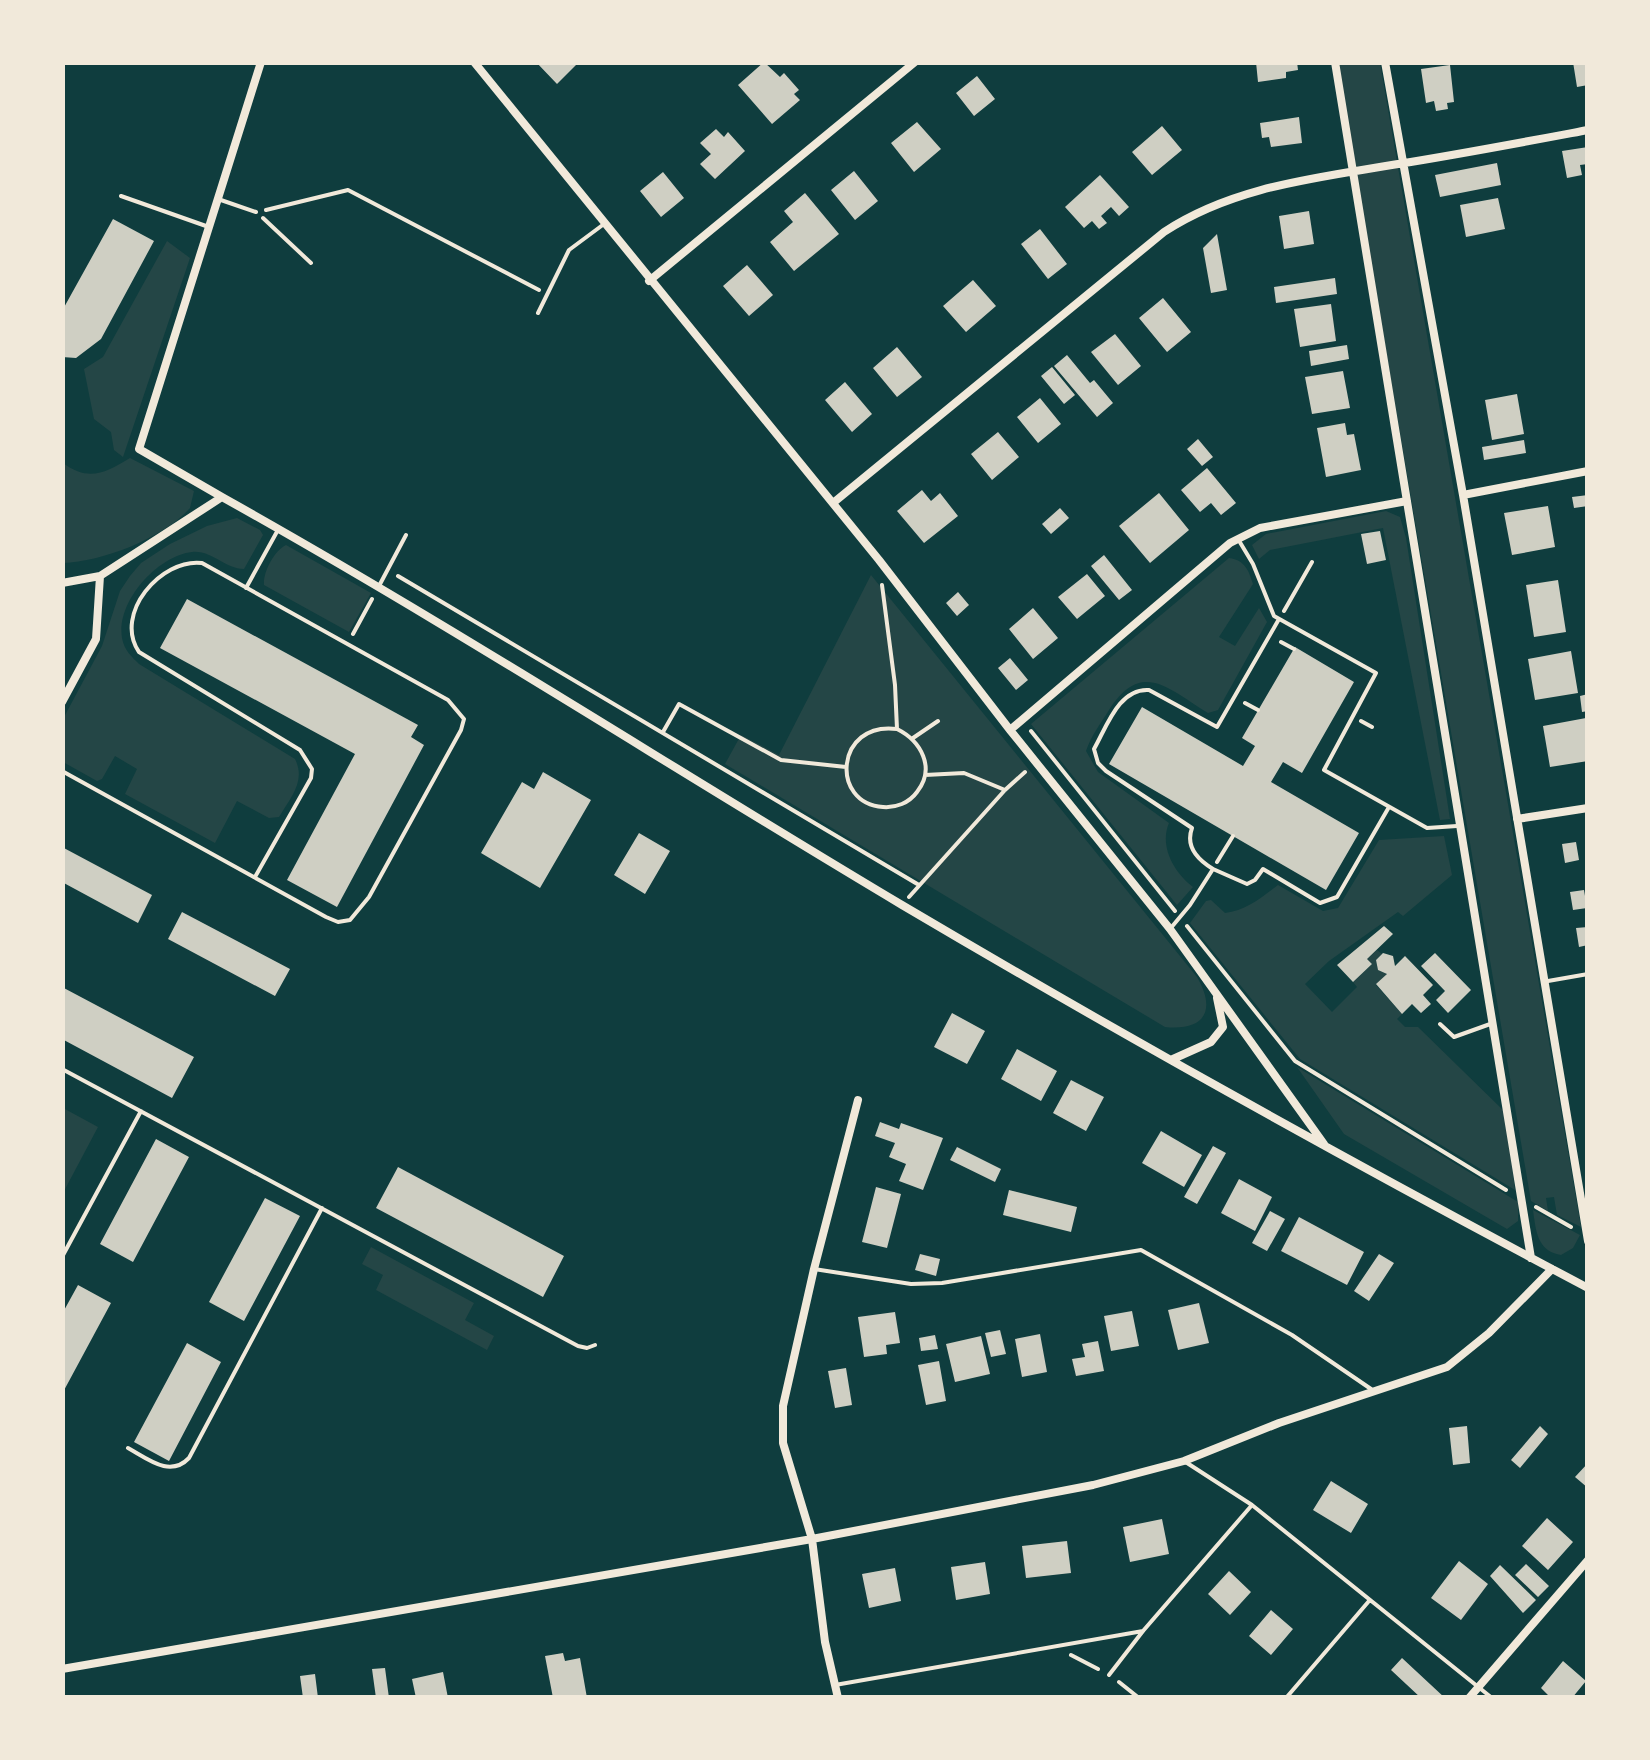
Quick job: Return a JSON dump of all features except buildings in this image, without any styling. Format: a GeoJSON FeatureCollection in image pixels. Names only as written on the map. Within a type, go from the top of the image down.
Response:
{"type":"FeatureCollection","features":[{"type":"Feature","properties":{"kind":"street"},"geometry":{"type":"LineString","coordinates":[[261,62],[139,449],[379,586],[903,905],[1328,1149],[1588,1288]]}},
{"type":"Feature","properties":{"kind":"street"},"geometry":{"type":"LineString","coordinates":[[474,62],[880,560],[1010,730],[1170,928],[1328,1149]]}},
{"type":"Feature","properties":{"kind":"street"},"geometry":{"type":"LineString","coordinates":[[649,281],[915,62]]}},
{"type":"Feature","properties":{"kind":"street"},"geometry":{"type":"LineString","coordinates":[[1335,62],[1531,1258]]}},
{"type":"Feature","properties":{"kind":"street"},"geometry":{"type":"LineString","coordinates":[[1385,62],[1587,1238]]}},
{"type":"Feature","properties":{"kind":"street"},"geometry":{"type":"LineString","coordinates":[[833,503],[1164,232],[1192,214],[1262,189],[1588,130]]}},
{"type":"Feature","properties":{"kind":"street"},"geometry":{"type":"LineString","coordinates":[[1462,495],[1588,471]]}},
{"type":"Feature","properties":{"kind":"street"},"geometry":{"type":"LineString","coordinates":[[62,583],[100,576],[222,496]]}},
{"type":"Feature","properties":{"kind":"street"},"geometry":{"type":"LineString","coordinates":[[1010,730],[1238,539],[1260,528],[1407,500]]}},
{"type":"Feature","properties":{"kind":"street"},"geometry":{"type":"LineString","coordinates":[[62,702],[96,639],[100,576]]}},
{"type":"Feature","properties":{"kind":"street"},"geometry":{"type":"LineString","coordinates":[[1517,819],[1588,808]]}},
{"type":"Feature","properties":{"kind":"street"},"geometry":{"type":"LineString","coordinates":[[1172,1060],[1211,1042],[1223,1027],[1216,994]]}},
{"type":"Feature","properties":{"kind":"street"},"geometry":{"type":"LineString","coordinates":[[838,1698],[825,1642],[812,1539],[782,1444],[782,1426],[790,1366],[858,1100]]}},
{"type":"Feature","properties":{"kind":"street"},"geometry":{"type":"LineString","coordinates":[[1574,1155],[1588,1152]]}},
{"type":"Feature","properties":{"kind":"street"},"geometry":{"type":"LineString","coordinates":[[62,1669],[812,1539],[1093,1485],[1184,1462],[1279,1423],[1446,1368],[1489,1333],[1552,1269]]}},
{"type":"Feature","properties":{"kind":"street"},"geometry":{"type":"LineString","coordinates":[[1469,1698],[1588,1560]]}},
{"type":"Feature","properties":{"kind":"lane"},"geometry":{"type":"LineString","coordinates":[[122,196],[208,227]]}},
{"type":"Feature","properties":{"kind":"lane"},"geometry":{"type":"LineString","coordinates":[[217,199],[256,212]]}},
{"type":"Feature","properties":{"kind":"lane"},"geometry":{"type":"LineString","coordinates":[[538,312],[570,250],[604,224]]}},
{"type":"Feature","properties":{"kind":"lane"},"geometry":{"type":"LineString","coordinates":[[246,588],[279,528]]}},
{"type":"Feature","properties":{"kind":"lane"},"geometry":{"type":"LineString","coordinates":[[379,586],[406,536]]}},
{"type":"Feature","properties":{"kind":"lane"},"geometry":{"type":"LineString","coordinates":[[1238,539],[1274,616],[1376,674],[1324,770],[1428,828],[1462,826]]}},
{"type":"Feature","properties":{"kind":"lane"},"geometry":{"type":"LineString","coordinates":[[62,771],[338,922],[350,920],[369,897],[462,730],[464,719],[460,710],[202,563],[172,568],[147,590],[134,618],[132,642],[148,660],[300,750],[310,762],[311,778],[255,876]]}},
{"type":"Feature","properties":{"kind":"lane"},"geometry":{"type":"LineString","coordinates":[[1279,619],[1217,727],[1149,690],[1133,691],[1123,700],[1094,749],[1098,763],[1192,828],[1191,847],[1212,869],[1247,884],[1263,869],[1320,903],[1337,898],[1389,807]]}},
{"type":"Feature","properties":{"kind":"lane"},"geometry":{"type":"LineString","coordinates":[[1170,928],[1212,869]]}},
{"type":"Feature","properties":{"kind":"lane"},"geometry":{"type":"LineString","coordinates":[[1543,982],[1588,974]]}},
{"type":"Feature","properties":{"kind":"lane"},"geometry":{"type":"LineString","coordinates":[[1440,1024],[1454,1037],[1494,1023]]}},
{"type":"Feature","properties":{"kind":"lane"},"geometry":{"type":"LineString","coordinates":[[62,1069],[578,1346],[595,1345]]}},
{"type":"Feature","properties":{"kind":"lane"},"geometry":{"type":"LineString","coordinates":[[62,1257],[141,1111]]}},
{"type":"Feature","properties":{"kind":"lane"},"geometry":{"type":"LineString","coordinates":[[128,1448],[165,1468],[174,1468],[189,1458],[322,1208]]}},
{"type":"Feature","properties":{"kind":"lane"},"geometry":{"type":"LineString","coordinates":[[814,1269],[911,1284],[942,1283],[1141,1250],[1292,1335],[1374,1390]]}},
{"type":"Feature","properties":{"kind":"lane"},"geometry":{"type":"LineString","coordinates":[[1184,1462],[1252,1504],[1492,1698]]}},
{"type":"Feature","properties":{"kind":"lane"},"geometry":{"type":"LineString","coordinates":[[1109,1674],[1252,1504]]}},
{"type":"Feature","properties":{"kind":"lane"},"geometry":{"type":"LineString","coordinates":[[1286,1698],[1370,1601]]}},
{"type":"Feature","properties":{"kind":"lane"},"geometry":{"type":"LineString","coordinates":[[835,1685],[1143,1631]]}},
{"type":"Feature","properties":{"kind":"path"},"geometry":{"type":"LineString","coordinates":[[256,212],[348,190],[547,294]]}},
{"type":"Feature","properties":{"kind":"path"},"geometry":{"type":"LineString","coordinates":[[256,212],[312,263]]}},
{"type":"Feature","properties":{"kind":"path"},"geometry":{"type":"LineString","coordinates":[[880,560],[897,729]]}},
{"type":"Feature","properties":{"kind":"path"},"geometry":{"type":"LineString","coordinates":[[1279,619],[1312,562]]}},
{"type":"Feature","properties":{"kind":"path"},"geometry":{"type":"LineString","coordinates":[[388,570],[918,884]]}},
{"type":"Feature","properties":{"kind":"path"},"geometry":{"type":"LineString","coordinates":[[347,644],[379,586]]}},
{"type":"Feature","properties":{"kind":"path"},"geometry":{"type":"LineString","coordinates":[[1270,635],[1294,649]]}},
{"type":"Feature","properties":{"kind":"path"},"geometry":{"type":"LineString","coordinates":[[1234,696],[1258,710]]}},
{"type":"Feature","properties":{"kind":"path"},"geometry":{"type":"LineString","coordinates":[[663,732],[679,704],[781,760],[846,768]]}},
{"type":"Feature","properties":{"kind":"path"},"geometry":{"type":"LineString","coordinates":[[1022,719],[1295,1061],[1587,1238]]}},
{"type":"Feature","properties":{"kind":"path"},"geometry":{"type":"LineString","coordinates":[[913,738],[938,721]]}},
{"type":"Feature","properties":{"kind":"path"},"geometry":{"type":"LineString","coordinates":[[876,729],[897,729],[913,738],[921,749],[926,774],[912,798],[888,808],[863,801],[854,792],[846,768],[848,754],[864,734],[876,729]]}},
{"type":"Feature","properties":{"kind":"path"},"geometry":{"type":"LineString","coordinates":[[903,905],[1005,790],[1036,762]]}},
{"type":"Feature","properties":{"kind":"path"},"geometry":{"type":"LineString","coordinates":[[926,774],[964,773],[1005,790]]}},
{"type":"Feature","properties":{"kind":"path"},"geometry":{"type":"LineString","coordinates":[[1212,869],[1232,836]]}},
{"type":"Feature","properties":{"kind":"path"},"geometry":{"type":"LineString","coordinates":[[1056,1647],[1109,1674],[1139,1698]]}},
{"type":"Feature","properties":{"kind":"shaded area"},"geometry":{"type":"Polygon","coordinates":[[[1337,63],[1380,63],[1581,1227],[1557,1215],[1554,1197],[1546,1198],[1548,1211],[1531,1201],[1337,63]]]}},
{"type":"Feature","properties":{"kind":"shaded area"},"geometry":{"type":"Polygon","coordinates":[[[167,241],[190,258],[123,457],[114,450],[111,432],[94,419],[84,369],[103,357],[167,241]]]}},
{"type":"Feature","properties":{"kind":"shaded area"},"geometry":{"type":"Polygon","coordinates":[[[130,458],[194,491],[190,508],[165,529],[131,546],[63,563],[63,463],[89,474],[113,468],[130,458]]]}},
{"type":"Feature","properties":{"kind":"shaded area"},"geometry":{"type":"Polygon","coordinates":[[[1386,511],[1400,517],[1406,538],[1450,819],[1440,820],[1383,528],[1270,550],[1259,559],[1252,545],[1266,534],[1386,511]]]}},
{"type":"Feature","properties":{"kind":"shaded area"},"geometry":{"type":"Polygon","coordinates":[[[237,518],[263,535],[244,569],[199,552],[179,555],[142,583],[125,610],[122,624],[125,646],[139,664],[295,759],[298,782],[279,817],[269,818],[237,801],[215,843],[125,794],[137,769],[115,756],[97,781],[63,762],[63,719],[102,646],[120,591],[141,563],[207,526],[237,518]]]}},
{"type":"Feature","properties":{"kind":"shaded area"},"geometry":{"type":"Polygon","coordinates":[[[286,545],[371,593],[349,632],[264,585],[270,562],[286,545]]]}},
{"type":"Feature","properties":{"kind":"shaded area"},"geometry":{"type":"Polygon","coordinates":[[[1229,558],[1243,564],[1253,584],[1219,637],[1235,646],[1259,608],[1267,622],[1218,710],[1208,713],[1168,688],[1144,682],[1121,695],[1086,751],[1098,772],[1169,823],[1166,841],[1170,858],[1193,887],[1177,905],[1031,724],[1229,558]]]}},
{"type":"Feature","properties":{"kind":"shaded area"},"geometry":{"type":"Polygon","coordinates":[[[871,575],[1197,977],[1206,1000],[1206,1009],[1198,1022],[1165,1027],[725,764],[741,735],[779,755],[871,575]]]}},
{"type":"Feature","properties":{"kind":"shaded area"},"geometry":{"type":"Polygon","coordinates":[[[1444,836],[1452,875],[1403,916],[1398,912],[1329,961],[1305,984],[1332,1012],[1357,987],[1353,982],[1372,964],[1367,959],[1377,950],[1382,954],[1376,960],[1378,970],[1387,974],[1376,985],[1402,1014],[1397,1019],[1405,1027],[1418,1027],[1505,1112],[1515,1190],[1300,1059],[1190,923],[1206,901],[1211,900],[1225,913],[1233,912],[1278,885],[1323,911],[1338,908],[1379,840],[1444,836]]]}},
{"type":"Feature","properties":{"kind":"shaded area"},"geometry":{"type":"Polygon","coordinates":[[[1297,1067],[1518,1202],[1518,1221],[1507,1229],[1344,1134],[1297,1067]]]}},
{"type":"Feature","properties":{"kind":"shaded area"},"geometry":{"type":"Polygon","coordinates":[[[63,1108],[98,1127],[63,1193],[63,1108]]]}},
{"type":"Feature","properties":{"kind":"shaded area"},"geometry":{"type":"Polygon","coordinates":[[[1533,1210],[1580,1235],[1573,1248],[1561,1255],[1542,1245],[1533,1210]]]}},
{"type":"Feature","properties":{"kind":"shaded area"},"geometry":{"type":"Polygon","coordinates":[[[371,1247],[474,1303],[465,1320],[494,1336],[487,1350],[376,1290],[383,1275],[362,1264],[371,1247]]]}}]}
